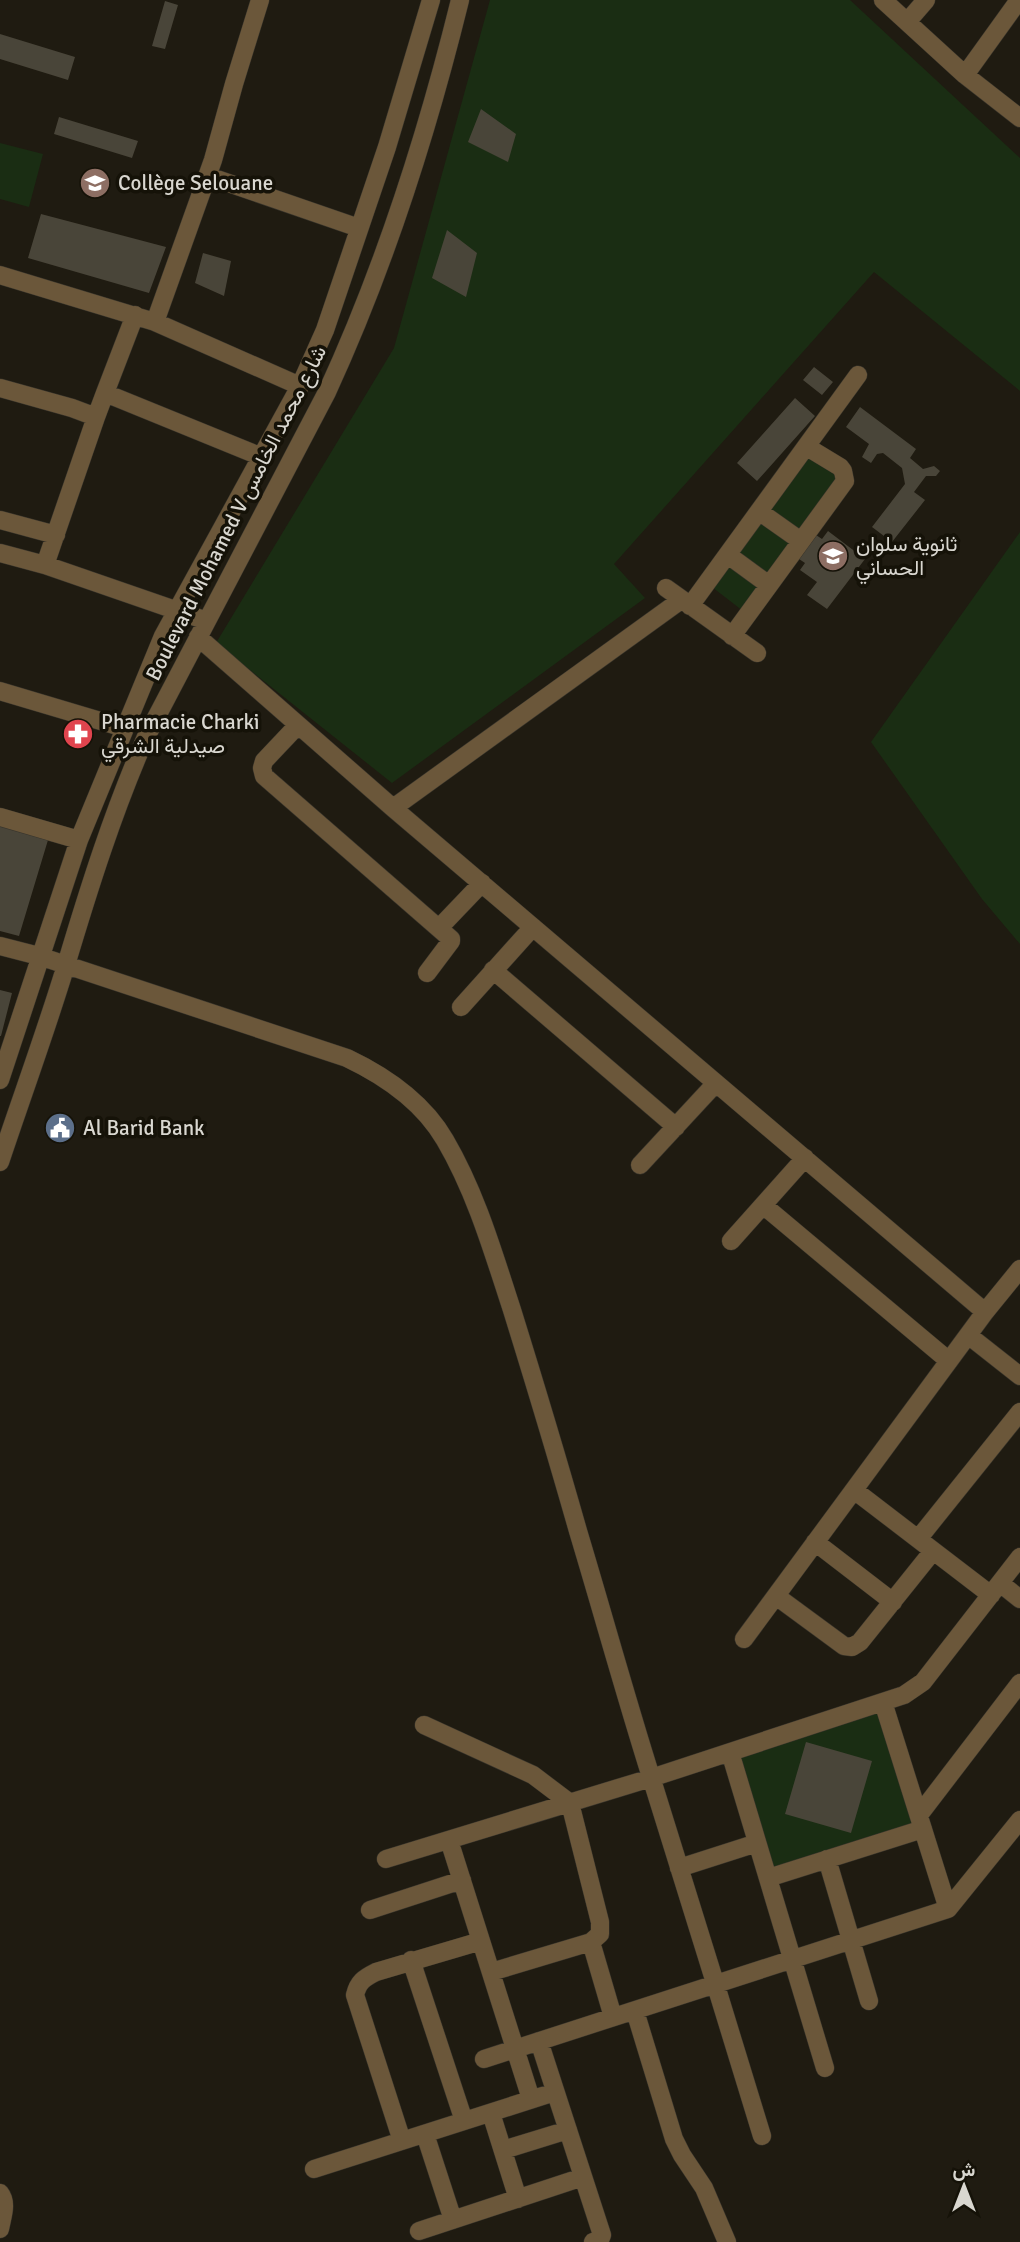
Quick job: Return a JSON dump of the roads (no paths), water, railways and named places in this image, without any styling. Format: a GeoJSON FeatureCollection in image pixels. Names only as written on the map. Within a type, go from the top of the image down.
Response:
{"type":"FeatureCollection","features":[{"type":"Feature","properties":{"kind":"street"},"geometry":{"type":"LineString","coordinates":[[155,322],[208,176],[260,0]]}},
{"type":"Feature","properties":{"kind":"street","name":"Boulevard Mohamed V شارع محمد الخامس"},"geometry":{"type":"LineString","coordinates":[[2,1068],[79,839],[163,636],[300,386],[325,330],[387,147],[431,0]]}},
{"type":"Feature","properties":{"kind":"street","name":"Boulevard Mohamed V شارع محمد الخامس"},"geometry":{"type":"LineString","coordinates":[[0,1162],[127,780],[145,739],[327,392],[354,334],[408,188],[436,98],[460,0]]}},
{"type":"Feature","properties":{"kind":"street"},"geometry":{"type":"LineString","coordinates":[[883,0],[965,75],[1020,118]]}},
{"type":"Feature","properties":{"kind":"street"},"geometry":{"type":"LineString","coordinates":[[907,22],[926,0]]}},
{"type":"Feature","properties":{"kind":"street"},"geometry":{"type":"LineString","coordinates":[[965,75],[1020,0]]}},
{"type":"Feature","properties":{"kind":"street"},"geometry":{"type":"LineString","coordinates":[[208,176],[359,228]]}},
{"type":"Feature","properties":{"kind":"street"},"geometry":{"type":"LineString","coordinates":[[0,275],[155,322],[300,386]]}},
{"type":"Feature","properties":{"kind":"street"},"geometry":{"type":"LineString","coordinates":[[45,565],[96,417],[135,315]]}},
{"type":"Feature","properties":{"kind":"street"},"geometry":{"type":"LineString","coordinates":[[394,808],[685,603],[728,555],[858,376]]}},
{"type":"Feature","properties":{"kind":"street"},"geometry":{"type":"LineString","coordinates":[[0,388],[96,417]]}},
{"type":"Feature","properties":{"kind":"street"},"geometry":{"type":"LineString","coordinates":[[105,393],[262,457]]}},
{"type":"Feature","properties":{"kind":"street"},"geometry":{"type":"LineString","coordinates":[[732,636],[845,481],[840,467],[807,447]]}},
{"type":"Feature","properties":{"kind":"street"},"geometry":{"type":"LineString","coordinates":[[760,512],[801,541]]}},
{"type":"Feature","properties":{"kind":"street"},"geometry":{"type":"LineString","coordinates":[[0,520],[56,535]]}},
{"type":"Feature","properties":{"kind":"street"},"geometry":{"type":"LineString","coordinates":[[0,553],[178,609],[202,629],[298,725],[985,1312]]}},
{"type":"Feature","properties":{"kind":"street"},"geometry":{"type":"LineString","coordinates":[[728,555],[769,585]]}},
{"type":"Feature","properties":{"kind":"street"},"geometry":{"type":"LineString","coordinates":[[666,588],[757,653]]}},
{"type":"Feature","properties":{"kind":"street"},"geometry":{"type":"LineString","coordinates":[[0,691],[124,728]]}},
{"type":"Feature","properties":{"kind":"street"},"geometry":{"type":"LineString","coordinates":[[298,725],[264,761],[264,776],[451,940],[427,973]]}},
{"type":"Feature","properties":{"kind":"street"},"geometry":{"type":"LineString","coordinates":[[0,817],[79,839]]}},
{"type":"Feature","properties":{"kind":"street"},"geometry":{"type":"LineString","coordinates":[[439,928],[482,883]]}},
{"type":"Feature","properties":{"kind":"street"},"geometry":{"type":"LineString","coordinates":[[461,1007],[533,927]]}},
{"type":"Feature","properties":{"kind":"street"},"geometry":{"type":"LineString","coordinates":[[0,946],[39,956],[347,1058],[391,1083],[429,1115],[461,1168],[486,1229],[540,1399],[651,1778],[762,2136]]}},
{"type":"Feature","properties":{"kind":"street"},"geometry":{"type":"LineString","coordinates":[[493,970],[676,1126]]}},
{"type":"Feature","properties":{"kind":"street"},"geometry":{"type":"LineString","coordinates":[[640,1165],[716,1083]]}},
{"type":"Feature","properties":{"kind":"street"},"geometry":{"type":"LineString","coordinates":[[730,1241],[805,1158]]}},
{"type":"Feature","properties":{"kind":"street"},"geometry":{"type":"LineString","coordinates":[[762,1205],[949,1361]]}},
{"type":"Feature","properties":{"kind":"street"},"geometry":{"type":"LineString","coordinates":[[744,1639],[985,1312],[1017,1280]]}},
{"type":"Feature","properties":{"kind":"street"},"geometry":{"type":"LineString","coordinates":[[968,1335],[1020,1376]]}},
{"type":"Feature","properties":{"kind":"street"},"geometry":{"type":"LineString","coordinates":[[918,1539],[1020,1412]]}},
{"type":"Feature","properties":{"kind":"street"},"geometry":{"type":"LineString","coordinates":[[854,1490],[933,1551],[995,1589],[1020,1599]]}},
{"type":"Feature","properties":{"kind":"street"},"geometry":{"type":"LineString","coordinates":[[816,1542],[893,1602]]}},
{"type":"Feature","properties":{"kind":"street"},"geometry":{"type":"LineString","coordinates":[[776,1596],[847,1647],[852,1647],[860,1642],[933,1551]]}},
{"type":"Feature","properties":{"kind":"street"},"geometry":{"type":"LineString","coordinates":[[386,1859],[651,1778],[904,1695],[923,1682],[1020,1557]]}},
{"type":"Feature","properties":{"kind":"street"},"geometry":{"type":"LineString","coordinates":[[768,1878],[827,1859],[921,1822],[1020,1683]]}},
{"type":"Feature","properties":{"kind":"street"},"geometry":{"type":"LineString","coordinates":[[883,1702],[948,1909]]}},
{"type":"Feature","properties":{"kind":"street"},"geometry":{"type":"LineString","coordinates":[[424,1725],[533,1775],[570,1802],[600,1934],[591,1942],[491,1972]]}},
{"type":"Feature","properties":{"kind":"street"},"geometry":{"type":"LineString","coordinates":[[730,1752],[825,2068]]}},
{"type":"Feature","properties":{"kind":"street"},"geometry":{"type":"LineString","coordinates":[[484,2059],[948,1909],[1020,1820]]}},
{"type":"Feature","properties":{"kind":"street"},"geometry":{"type":"LineString","coordinates":[[449,1840],[531,2099]]}},
{"type":"Feature","properties":{"kind":"street"},"geometry":{"type":"LineString","coordinates":[[679,1868],[757,1843]]}},
{"type":"Feature","properties":{"kind":"street"},"geometry":{"type":"LineString","coordinates":[[827,1859],[869,2001]]}},
{"type":"Feature","properties":{"kind":"street"},"geometry":{"type":"LineString","coordinates":[[370,1910],[462,1880]]}},
{"type":"Feature","properties":{"kind":"street"},"geometry":{"type":"LineString","coordinates":[[402,2141],[355,1995],[357,1986],[376,1972],[481,1941]]}},
{"type":"Feature","properties":{"kind":"street"},"geometry":{"type":"LineString","coordinates":[[591,1942],[613,2017]]}},
{"type":"Feature","properties":{"kind":"street"},"geometry":{"type":"LineString","coordinates":[[411,1960],[464,2121]]}},
{"type":"Feature","properties":{"kind":"street"},"geometry":{"type":"LineString","coordinates":[[635,2011],[674,2139],[704,2188],[727,2242]]}},
{"type":"Feature","properties":{"kind":"street"},"geometry":{"type":"LineString","coordinates":[[539,2041],[602,2235],[600,2240],[593,2242]]}},
{"type":"Feature","properties":{"kind":"street"},"geometry":{"type":"LineString","coordinates":[[314,2169],[555,2092]]}},
{"type":"Feature","properties":{"kind":"street"},"geometry":{"type":"LineString","coordinates":[[491,2113],[518,2199]]}},
{"type":"Feature","properties":{"kind":"street"},"geometry":{"type":"LineString","coordinates":[[503,2150],[568,2130]]}},
{"type":"Feature","properties":{"kind":"street"},"geometry":{"type":"LineString","coordinates":[[425,2134],[453,2220]]}},
{"type":"Feature","properties":{"kind":"street"},"geometry":{"type":"LineString","coordinates":[[419,2231],[583,2177]]}},
{"type":"Feature","properties":{"kind":"street"},"geometry":{"type":"LineString","coordinates":[[0,2193],[5,2204],[0,2229]]}},
{"type":"Feature","properties":{"kind":"place","name":"Collège Selouane"},"geometry":{"type":"Point","coordinates":[95,183]}},
{"type":"Feature","properties":{"kind":"place","name":"ثانوية سلوان الحساني"},"geometry":{"type":"Point","coordinates":[833,556]}},
{"type":"Feature","properties":{"kind":"place","name":"Pharmacie Charki صيدلية الشرقي"},"geometry":{"type":"Point","coordinates":[78,734]}},
{"type":"Feature","properties":{"kind":"place","name":"Al Barid Bank"},"geometry":{"type":"Point","coordinates":[60,1128]}}]}
